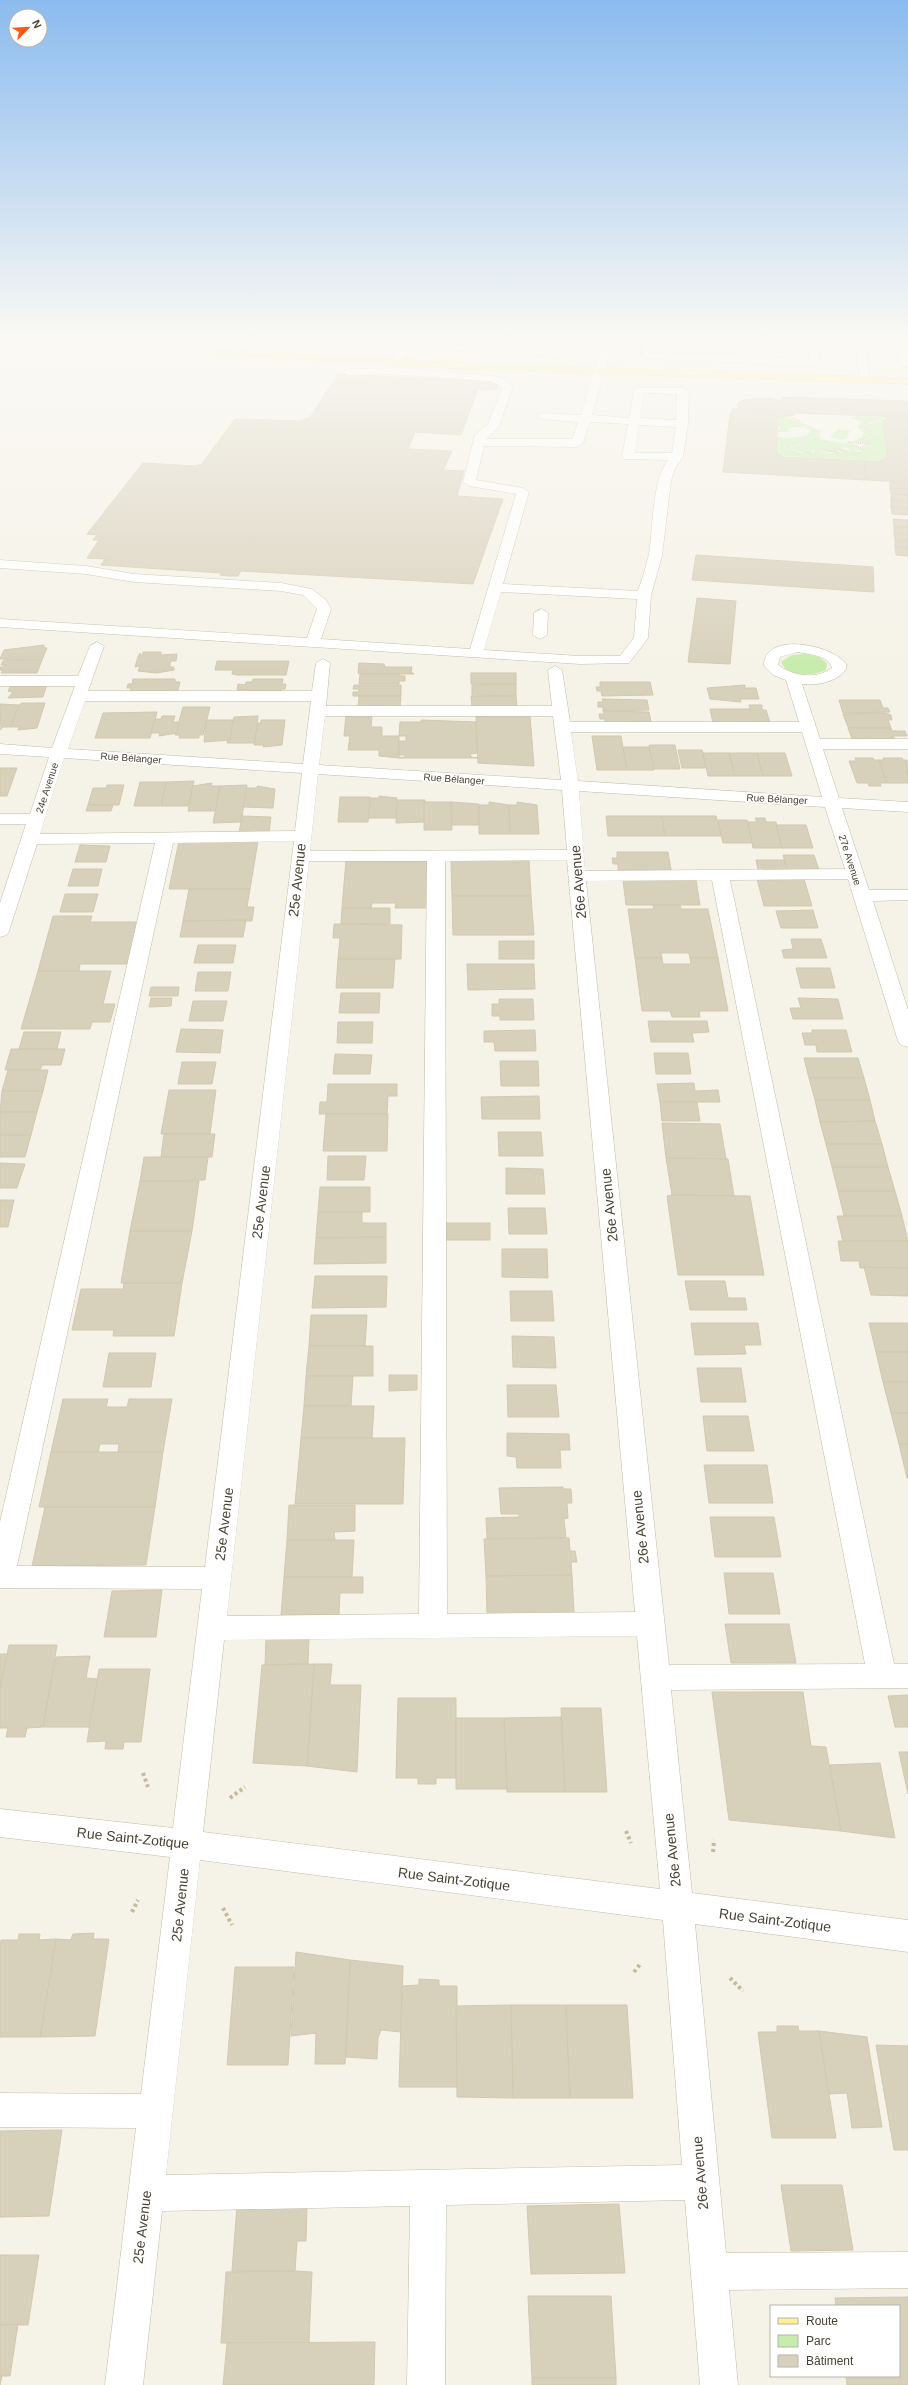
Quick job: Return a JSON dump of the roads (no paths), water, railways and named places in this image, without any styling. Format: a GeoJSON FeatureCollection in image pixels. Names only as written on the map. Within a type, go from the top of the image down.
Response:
{"type":"FeatureCollection","features":[{"type":"Feature","properties":{"kind":"street"},"geometry":{"type":"LineString","coordinates":[[476,653],[523,492],[469,482],[478,450]]}},
{"type":"Feature","properties":{"kind":"street"},"geometry":{"type":"LineString","coordinates":[[629,450],[628,456],[677,457]]}},
{"type":"Feature","properties":{"kind":"street"},"geometry":{"type":"LineString","coordinates":[[0,623],[476,653],[624,660],[641,638],[644,595],[655,556],[665,481],[669,467],[677,457],[678,450]]}},
{"type":"Feature","properties":{"kind":"street"},"geometry":{"type":"LineString","coordinates":[[0,564],[86,570],[134,578],[281,587],[307,592],[318,600],[324,609],[314,643]]}},
{"type":"Feature","properties":{"kind":"street"},"geometry":{"type":"LineString","coordinates":[[495,588],[644,595]]}},
{"type":"Feature","properties":{"kind":"street"},"geometry":{"type":"LineString","coordinates":[[540,635],[541,613]]}},
{"type":"Feature","properties":{"kind":"street","name":"24e Avenue"},"geometry":{"type":"LineString","coordinates":[[0,931],[58,753],[97,646]]}},
{"type":"Feature","properties":{"kind":"street","name":"25e Avenue"},"geometry":{"type":"LineString","coordinates":[[124,2385],[186,1844],[213,1628],[323,662]]}},
{"type":"Feature","properties":{"kind":"street","name":"26e Avenue"},"geometry":{"type":"LineString","coordinates":[[555,670],[569,786],[654,1678],[678,1907],[708,2272],[720,2385]]}},
{"type":"Feature","properties":{"kind":"street","name":"27e Avenue"},"geometry":{"type":"LineString","coordinates":[[793,678],[908,1041]]}},
{"type":"Feature","properties":{"kind":"street"},"geometry":{"type":"LineString","coordinates":[[0,681],[84,681]]}},
{"type":"Feature","properties":{"kind":"street"},"geometry":{"type":"LineString","coordinates":[[79,696],[319,696]]}},
{"type":"Feature","properties":{"kind":"street"},"geometry":{"type":"LineString","coordinates":[[317,711],[808,727]]}},
{"type":"Feature","properties":{"kind":"street"},"geometry":{"type":"LineString","coordinates":[[814,744],[908,744]]}},
{"type":"Feature","properties":{"kind":"street","name":"Rue Bélanger"},"geometry":{"type":"LineString","coordinates":[[0,749],[908,807]]}},
{"type":"Feature","properties":{"kind":"street"},"geometry":{"type":"LineString","coordinates":[[0,818],[37,819]]}},
{"type":"Feature","properties":{"kind":"street"},"geometry":{"type":"LineString","coordinates":[[165,838],[0,1577],[218,1578]]}},
{"type":"Feature","properties":{"kind":"street"},"geometry":{"type":"LineString","coordinates":[[30,839],[165,838],[301,846],[720,876],[855,874]]}},
{"type":"Feature","properties":{"kind":"street"},"geometry":{"type":"LineString","coordinates":[[433,1626],[436,856]]}},
{"type":"Feature","properties":{"kind":"street"},"geometry":{"type":"LineString","coordinates":[[654,1678],[895,1676],[720,876]]}},
{"type":"Feature","properties":{"kind":"street"},"geometry":{"type":"LineString","coordinates":[[862,896],[908,895]]}},
{"type":"Feature","properties":{"kind":"street"},"geometry":{"type":"LineString","coordinates":[[213,1628],[650,1624]]}},
{"type":"Feature","properties":{"kind":"street","name":"Rue Saint-Zotique"},"geometry":{"type":"LineString","coordinates":[[0,1823],[186,1844],[908,1936]]}},
{"type":"Feature","properties":{"kind":"street"},"geometry":{"type":"LineString","coordinates":[[0,2110],[156,2111]]}},
{"type":"Feature","properties":{"kind":"street"},"geometry":{"type":"LineString","coordinates":[[146,2193],[428,2189],[701,2182]]}},
{"type":"Feature","properties":{"kind":"street"},"geometry":{"type":"LineString","coordinates":[[426,2385],[428,2189]]}},
{"type":"Feature","properties":{"kind":"street"},"geometry":{"type":"LineString","coordinates":[[708,2272],[908,2270]]}}]}
